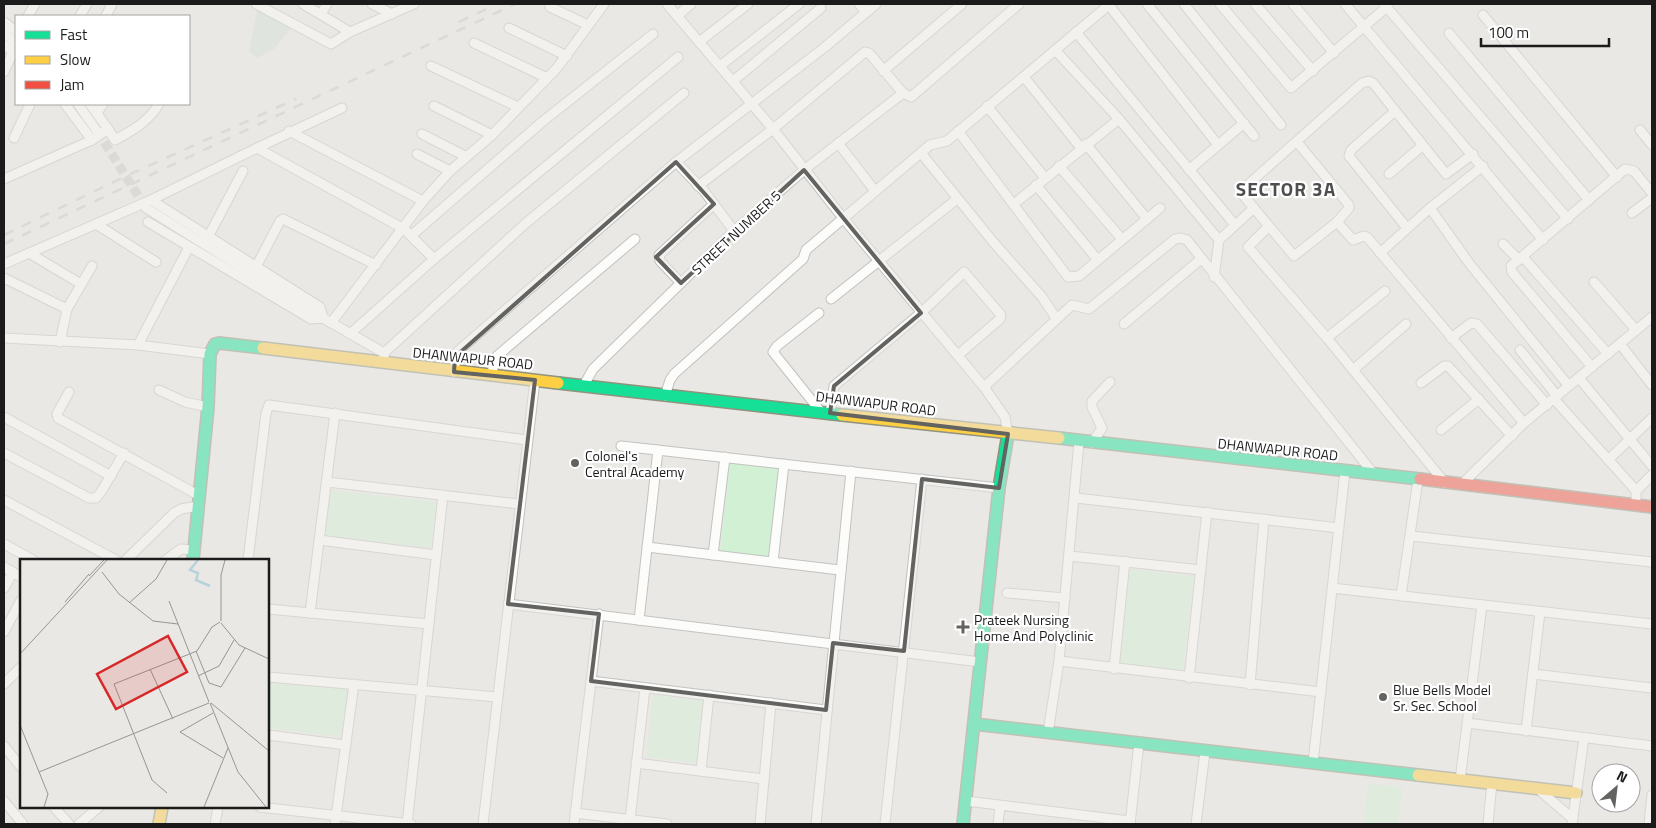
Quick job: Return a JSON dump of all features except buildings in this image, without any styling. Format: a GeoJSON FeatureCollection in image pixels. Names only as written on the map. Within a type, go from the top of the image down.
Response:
{"type":"FeatureCollection","features":[{"type":"Feature","properties":{"kind":"street"},"geometry":{"type":"LineString","coordinates":[[29,15],[35,4]]}},
{"type":"Feature","properties":{"kind":"street"},"geometry":{"type":"LineString","coordinates":[[81,15],[87,4]]}},
{"type":"Feature","properties":{"kind":"street"},"geometry":{"type":"LineString","coordinates":[[256,4],[330,43],[350,32],[414,4]]}},
{"type":"Feature","properties":{"kind":"street"},"geometry":{"type":"LineString","coordinates":[[303,4],[350,32]]}},
{"type":"Feature","properties":{"kind":"street"},"geometry":{"type":"LineString","coordinates":[[321,14],[327,4]]}},
{"type":"Feature","properties":{"kind":"street"},"geometry":{"type":"LineString","coordinates":[[372,4],[392,14]]}},
{"type":"Feature","properties":{"kind":"street"},"geometry":{"type":"LineString","coordinates":[[327,320],[376,265],[424,201],[450,171],[465,156],[492,135],[567,56],[604,4]]}},
{"type":"Feature","properties":{"kind":"street"},"geometry":{"type":"LineString","coordinates":[[667,4],[751,105],[773,128],[842,218],[984,387],[1005,418],[1008,434],[999,488],[963,824]]}},
{"type":"Feature","properties":{"kind":"street"},"geometry":{"type":"LineString","coordinates":[[677,16],[691,4]]}},
{"type":"Feature","properties":{"kind":"street"},"geometry":{"type":"LineString","coordinates":[[699,42],[748,4]]}},
{"type":"Feature","properties":{"kind":"street"},"geometry":{"type":"LineString","coordinates":[[720,66],[799,4]]}},
{"type":"Feature","properties":{"kind":"street"},"geometry":{"type":"LineString","coordinates":[[859,4],[866,12]]}},
{"type":"Feature","properties":{"kind":"street"},"geometry":{"type":"LineString","coordinates":[[454,372],[458,352],[676,162],[751,105],[876,4]]}},
{"type":"Feature","properties":{"kind":"street"},"geometry":{"type":"LineString","coordinates":[[884,71],[962,4]]}},
{"type":"Feature","properties":{"kind":"street"},"geometry":{"type":"LineString","coordinates":[[698,186],[773,128],[865,52],[869,52],[903,93],[911,97],[1019,4]]}},
{"type":"Feature","properties":{"kind":"street"},"geometry":{"type":"LineString","coordinates":[[665,396],[674,374],[803,259],[806,250],[842,218],[934,143],[947,141],[1109,4],[1218,145]]}},
{"type":"Feature","properties":{"kind":"street"},"geometry":{"type":"LineString","coordinates":[[1147,4],[1254,136]]}},
{"type":"Feature","properties":{"kind":"street"},"geometry":{"type":"LineString","coordinates":[[1184,4],[1281,125]]}},
{"type":"Feature","properties":{"kind":"street"},"geometry":{"type":"LineString","coordinates":[[1220,4],[1288,87],[1294,88],[1386,6],[1568,219]]}},
{"type":"Feature","properties":{"kind":"street"},"geometry":{"type":"LineString","coordinates":[[1255,4],[1313,71]]}},
{"type":"Feature","properties":{"kind":"street"},"geometry":{"type":"LineString","coordinates":[[1293,4],[1334,53]]}},
{"type":"Feature","properties":{"kind":"street"},"geometry":{"type":"LineString","coordinates":[[1345,4],[1473,154],[1543,240]]}},
{"type":"Feature","properties":{"kind":"street"},"geometry":{"type":"LineString","coordinates":[[550,7],[588,25]]}},
{"type":"Feature","properties":{"kind":"street"},"geometry":{"type":"LineString","coordinates":[[732,81],[821,8]]}},
{"type":"Feature","properties":{"kind":"street"},"geometry":{"type":"LineString","coordinates":[[1483,15],[1617,177]]}},
{"type":"Feature","properties":{"kind":"street"},"geometry":{"type":"LineString","coordinates":[[4,22],[15,30]]}},
{"type":"Feature","properties":{"kind":"street"},"geometry":{"type":"LineString","coordinates":[[509,28],[567,56]]}},
{"type":"Feature","properties":{"kind":"street"},"geometry":{"type":"LineString","coordinates":[[1076,32],[1235,225]]}},
{"type":"Feature","properties":{"kind":"street"},"geometry":{"type":"LineString","coordinates":[[4,33],[15,42]]}},
{"type":"Feature","properties":{"kind":"street"},"geometry":{"type":"LineString","coordinates":[[1449,33],[1589,200]]}},
{"type":"Feature","properties":{"kind":"street"},"geometry":{"type":"LineString","coordinates":[[412,235],[542,122],[653,34]]}},
{"type":"Feature","properties":{"kind":"street"},"geometry":{"type":"LineString","coordinates":[[474,44],[547,78]]}},
{"type":"Feature","properties":{"kind":"street"},"geometry":{"type":"LineString","coordinates":[[4,45],[15,53],[4,72]]}},
{"type":"Feature","properties":{"kind":"street"},"geometry":{"type":"LineString","coordinates":[[1055,50],[1119,119],[1219,240]]}},
{"type":"Feature","properties":{"kind":"street"},"geometry":{"type":"LineString","coordinates":[[351,333],[434,259],[678,57]]}},
{"type":"Feature","properties":{"kind":"street"},"geometry":{"type":"LineString","coordinates":[[431,66],[518,107]]}},
{"type":"Feature","properties":{"kind":"street"},"geometry":{"type":"LineString","coordinates":[[1024,77],[1147,219]]}},
{"type":"Feature","properties":{"kind":"street"},"geometry":{"type":"LineString","coordinates":[[1298,142],[1349,204],[1348,212],[1294,256],[1243,195],[1243,188],[1298,142],[1366,80],[1373,83],[1394,112],[1446,174],[1473,154]]}},
{"type":"Feature","properties":{"kind":"street"},"geometry":{"type":"LineString","coordinates":[[167,559],[181,549],[193,555],[208,407],[210,354],[214,344],[384,358],[526,223],[684,93]]}},
{"type":"Feature","properties":{"kind":"street","name":"STREET NUMBER 5"},"geometry":{"type":"LineString","coordinates":[[584,385],[593,369],[734,231],[804,170],[903,93]]}},
{"type":"Feature","properties":{"kind":"street"},"geometry":{"type":"LineString","coordinates":[[14,138],[30,105]]}},
{"type":"Feature","properties":{"kind":"street"},"geometry":{"type":"LineString","coordinates":[[66,105],[95,136]]}},
{"type":"Feature","properties":{"kind":"street"},"geometry":{"type":"LineString","coordinates":[[79,105],[95,136]]}},
{"type":"Feature","properties":{"kind":"street"},"geometry":{"type":"LineString","coordinates":[[91,105],[115,140],[150,118],[158,105]]}},
{"type":"Feature","properties":{"kind":"street"},"geometry":{"type":"LineString","coordinates":[[97,113],[102,105]]}},
{"type":"Feature","properties":{"kind":"street"},"geometry":{"type":"LineString","coordinates":[[434,106],[492,135]]}},
{"type":"Feature","properties":{"kind":"street"},"geometry":{"type":"LineString","coordinates":[[987,106],[1045,178]]}},
{"type":"Feature","properties":{"kind":"street"},"geometry":{"type":"LineString","coordinates":[[4,264],[96,224],[149,204],[289,131],[342,108]]}},
{"type":"Feature","properties":{"kind":"street"},"geometry":{"type":"LineString","coordinates":[[1394,112],[1351,150],[1349,156],[1407,228]]}},
{"type":"Feature","properties":{"kind":"street"},"geometry":{"type":"LineString","coordinates":[[1014,204],[1083,146],[1119,119]]}},
{"type":"Feature","properties":{"kind":"street"},"geometry":{"type":"LineString","coordinates":[[1189,170],[1244,123]]}},
{"type":"Feature","properties":{"kind":"street"},"geometry":{"type":"LineString","coordinates":[[4,179],[108,129]]}},
{"type":"Feature","properties":{"kind":"street"},"geometry":{"type":"LineString","coordinates":[[1640,130],[1652,145]]}},
{"type":"Feature","properties":{"kind":"street"},"geometry":{"type":"LineString","coordinates":[[289,131],[424,201]]}},
{"type":"Feature","properties":{"kind":"street"},"geometry":{"type":"LineString","coordinates":[[958,131],[1068,277],[1079,276],[1121,238],[1160,208]]}},
{"type":"Feature","properties":{"kind":"street"},"geometry":{"type":"LineString","coordinates":[[422,134],[465,156]]}},
{"type":"Feature","properties":{"kind":"street"},"geometry":{"type":"LineString","coordinates":[[838,144],[875,191]]}},
{"type":"Feature","properties":{"kind":"street"},"geometry":{"type":"LineString","coordinates":[[1388,174],[1422,146]]}},
{"type":"Feature","properties":{"kind":"street"},"geometry":{"type":"LineString","coordinates":[[257,148],[404,229],[434,259]]}},
{"type":"Feature","properties":{"kind":"street"},"geometry":{"type":"LineString","coordinates":[[921,153],[957,199],[1042,297],[1056,318]]}},
{"type":"Feature","properties":{"kind":"street"},"geometry":{"type":"LineString","coordinates":[[417,154],[450,171]]}},
{"type":"Feature","properties":{"kind":"street"},"geometry":{"type":"LineString","coordinates":[[676,162],[714,204],[734,231]]}},
{"type":"Feature","properties":{"kind":"street"},"geometry":{"type":"LineString","coordinates":[[1060,166],[1121,238]]}},
{"type":"Feature","properties":{"kind":"street"},"geometry":{"type":"LineString","coordinates":[[1380,253],[1430,208],[1483,166]]}},
{"type":"Feature","properties":{"kind":"street"},"geometry":{"type":"LineString","coordinates":[[1592,367],[1512,272],[1511,266],[1630,168],[1652,193]]}},
{"type":"Feature","properties":{"kind":"street"},"geometry":{"type":"LineString","coordinates":[[208,237],[243,171]]}},
{"type":"Feature","properties":{"kind":"street"},"geometry":{"type":"LineString","coordinates":[[1036,185],[1097,259]]}},
{"type":"Feature","properties":{"kind":"street"},"geometry":{"type":"LineString","coordinates":[[1632,213],[1652,198]]}},
{"type":"Feature","properties":{"kind":"street"},"geometry":{"type":"LineString","coordinates":[[831,299],[957,199]]}},
{"type":"Feature","properties":{"kind":"street"},"geometry":{"type":"LineString","coordinates":[[149,204],[208,237],[320,307],[327,320]]}},
{"type":"Feature","properties":{"kind":"street","name":"DHANWAPUR ROAD"},"geometry":{"type":"LineString","coordinates":[[149,204],[327,320],[351,333],[384,358],[454,372],[1373,473],[1418,480],[1652,507]]}},
{"type":"Feature","properties":{"kind":"street"},"geometry":{"type":"LineString","coordinates":[[681,283],[660,261],[659,255],[714,204]]}},
{"type":"Feature","properties":{"kind":"street"},"geometry":{"type":"LineString","coordinates":[[1214,277],[1219,240],[1254,208]]}},
{"type":"Feature","properties":{"kind":"street"},"geometry":{"type":"LineString","coordinates":[[1430,208],[1469,263],[1568,385]]}},
{"type":"Feature","properties":{"kind":"street"},"geometry":{"type":"LineString","coordinates":[[256,267],[280,221],[283,219],[376,265]]}},
{"type":"Feature","properties":{"kind":"street"},"geometry":{"type":"LineString","coordinates":[[148,222],[311,319],[327,320]]}},
{"type":"Feature","properties":{"kind":"street"},"geometry":{"type":"LineString","coordinates":[[1337,222],[1349,238],[1356,240],[1364,236],[1380,253],[1524,423]]}},
{"type":"Feature","properties":{"kind":"street"},"geometry":{"type":"LineString","coordinates":[[96,224],[156,262]]}},
{"type":"Feature","properties":{"kind":"street"},"geometry":{"type":"LineString","coordinates":[[1268,227],[1248,247],[1327,338],[1445,483]]}},
{"type":"Feature","properties":{"kind":"street"},"geometry":{"type":"LineString","coordinates":[[984,387],[1072,305],[1089,309],[1175,239],[1181,238],[1186,240],[1373,473]]}},
{"type":"Feature","properties":{"kind":"street"},"geometry":{"type":"LineString","coordinates":[[491,375],[497,356],[635,239]]}},
{"type":"Feature","properties":{"kind":"street"},"geometry":{"type":"LineString","coordinates":[[1503,244],[1521,258],[1608,354]]}},
{"type":"Feature","properties":{"kind":"street"},"geometry":{"type":"LineString","coordinates":[[138,345],[189,247]]}},
{"type":"Feature","properties":{"kind":"street"},"geometry":{"type":"LineString","coordinates":[[30,253],[81,284]]}},
{"type":"Feature","properties":{"kind":"street"},"geometry":{"type":"LineString","coordinates":[[1124,324],[1201,259]]}},
{"type":"Feature","properties":{"kind":"street"},"geometry":{"type":"LineString","coordinates":[[60,342],[67,309],[92,266]]}},
{"type":"Feature","properties":{"kind":"street"},"geometry":{"type":"LineString","coordinates":[[818,314],[776,346],[773,352],[774,356],[825,413],[834,386],[921,313],[964,272],[1000,312],[1000,319],[958,355]]}},
{"type":"Feature","properties":{"kind":"street"},"geometry":{"type":"LineString","coordinates":[[4,278],[67,309]]}},
{"type":"Feature","properties":{"kind":"street"},"geometry":{"type":"LineString","coordinates":[[1594,282],[1636,330]]}},
{"type":"Feature","properties":{"kind":"street"},"geometry":{"type":"LineString","coordinates":[[1327,338],[1385,291]]}},
{"type":"Feature","properties":{"kind":"street"},"geometry":{"type":"LineString","coordinates":[[1462,484],[1524,423],[1652,317]]}},
{"type":"Feature","properties":{"kind":"street"},"geometry":{"type":"LineString","coordinates":[[1451,338],[1472,323],[1477,324],[1553,400],[1636,491],[1636,505]]}},
{"type":"Feature","properties":{"kind":"street"},"geometry":{"type":"LineString","coordinates":[[1353,370],[1406,324]]}},
{"type":"Feature","properties":{"kind":"street"},"geometry":{"type":"LineString","coordinates":[[4,338],[138,345],[210,354]]}},
{"type":"Feature","properties":{"kind":"street"},"geometry":{"type":"LineString","coordinates":[[1620,344],[1652,386]]}},
{"type":"Feature","properties":{"kind":"street"},"geometry":{"type":"LineString","coordinates":[[1520,350],[1553,400]]}},
{"type":"Feature","properties":{"kind":"street"},"geometry":{"type":"LineString","coordinates":[[1421,383],[1444,366],[1448,366],[1512,436]]}},
{"type":"Feature","properties":{"kind":"street"},"geometry":{"type":"LineString","coordinates":[[1579,378],[1652,466]]}},
{"type":"Feature","properties":{"kind":"street"},"geometry":{"type":"LineString","coordinates":[[483,824],[535,380]]}},
{"type":"Feature","properties":{"kind":"street"},"geometry":{"type":"LineString","coordinates":[[1092,443],[1102,428],[1092,407],[1092,401],[1110,382]]}},
{"type":"Feature","properties":{"kind":"street"},"geometry":{"type":"LineString","coordinates":[[159,390],[185,402],[208,407]]}},
{"type":"Feature","properties":{"kind":"street"},"geometry":{"type":"LineString","coordinates":[[69,392],[57,415],[58,418],[124,454],[198,500]]}},
{"type":"Feature","properties":{"kind":"street"},"geometry":{"type":"LineString","coordinates":[[1441,430],[1479,399]]}},
{"type":"Feature","properties":{"kind":"street"},"geometry":{"type":"LineString","coordinates":[[248,559],[267,407],[271,405],[335,412],[527,440]]}},
{"type":"Feature","properties":{"kind":"street"},"geometry":{"type":"LineString","coordinates":[[310,613],[335,412]]}},
{"type":"Feature","properties":{"kind":"street"},"geometry":{"type":"LineString","coordinates":[[4,417],[111,476]]}},
{"type":"Feature","properties":{"kind":"street"},"geometry":{"type":"LineString","coordinates":[[1608,460],[1652,418]]}},
{"type":"Feature","properties":{"kind":"street"},"geometry":{"type":"LineString","coordinates":[[1048,733],[1059,661],[1076,498],[1079,442]]}},
{"type":"Feature","properties":{"kind":"street"},"geometry":{"type":"LineString","coordinates":[[621,446],[999,488]]}},
{"type":"Feature","properties":{"kind":"street"},"geometry":{"type":"LineString","coordinates":[[639,620],[658,450]]}},
{"type":"Feature","properties":{"kind":"street"},"geometry":{"type":"LineString","coordinates":[[4,453],[89,498],[96,498],[124,454]]}},
{"type":"Feature","properties":{"kind":"street"},"geometry":{"type":"LineString","coordinates":[[713,555],[725,457]]}},
{"type":"Feature","properties":{"kind":"street"},"geometry":{"type":"LineString","coordinates":[[773,562],[784,464]]}},
{"type":"Feature","properties":{"kind":"street"},"geometry":{"type":"LineString","coordinates":[[816,824],[850,471]]}},
{"type":"Feature","properties":{"kind":"street"},"geometry":{"type":"LineString","coordinates":[[1313,763],[1345,471]]}},
{"type":"Feature","properties":{"kind":"street"},"geometry":{"type":"LineString","coordinates":[[1636,491],[1652,475]]}},
{"type":"Feature","properties":{"kind":"street"},"geometry":{"type":"LineString","coordinates":[[885,824],[922,479]]}},
{"type":"Feature","properties":{"kind":"street"},"geometry":{"type":"LineString","coordinates":[[1402,596],[1418,480]]}},
{"type":"Feature","properties":{"kind":"street"},"geometry":{"type":"LineString","coordinates":[[326,482],[520,504]]}},
{"type":"Feature","properties":{"kind":"street"},"geometry":{"type":"LineString","coordinates":[[407,824],[443,495]]}},
{"type":"Feature","properties":{"kind":"street"},"geometry":{"type":"LineString","coordinates":[[1076,498],[1339,528]]}},
{"type":"Feature","properties":{"kind":"street"},"geometry":{"type":"LineString","coordinates":[[4,500],[114,559]]}},
{"type":"Feature","properties":{"kind":"street"},"geometry":{"type":"LineString","coordinates":[[127,559],[174,513],[198,500]]}},
{"type":"Feature","properties":{"kind":"street"},"geometry":{"type":"LineString","coordinates":[[1189,678],[1207,512]]}},
{"type":"Feature","properties":{"kind":"street"},"geometry":{"type":"LineString","coordinates":[[1250,685],[1264,519]]}},
{"type":"Feature","properties":{"kind":"street"},"geometry":{"type":"LineString","coordinates":[[1411,536],[1652,562]]}},
{"type":"Feature","properties":{"kind":"street"},"geometry":{"type":"LineString","coordinates":[[320,540],[436,555]]}},
{"type":"Feature","properties":{"kind":"street"},"geometry":{"type":"LineString","coordinates":[[4,544],[31,559]]}},
{"type":"Feature","properties":{"kind":"street"},"geometry":{"type":"LineString","coordinates":[[647,547],[840,570]]}},
{"type":"Feature","properties":{"kind":"street"},"geometry":{"type":"LineString","coordinates":[[1070,556],[1200,570]]}},
{"type":"Feature","properties":{"kind":"street"},"geometry":{"type":"LineString","coordinates":[[1114,669],[1125,561]]}},
{"type":"Feature","properties":{"kind":"street"},"geometry":{"type":"LineString","coordinates":[[4,567],[20,576]]}},
{"type":"Feature","properties":{"kind":"street"},"geometry":{"type":"LineString","coordinates":[[4,588],[13,572]]}},
{"type":"Feature","properties":{"kind":"street"},"geometry":{"type":"LineString","coordinates":[[1332,588],[1652,624]]}},
{"type":"Feature","properties":{"kind":"street"},"geometry":{"type":"LineString","coordinates":[[1007,592],[1065,598]]}},
{"type":"Feature","properties":{"kind":"street"},"geometry":{"type":"LineString","coordinates":[[4,632],[20,602]]}},
{"type":"Feature","properties":{"kind":"street"},"geometry":{"type":"LineString","coordinates":[[508,604],[904,651],[980,662]]}},
{"type":"Feature","properties":{"kind":"street"},"geometry":{"type":"LineString","coordinates":[[1460,780],[1482,605]]}},
{"type":"Feature","properties":{"kind":"street"},"geometry":{"type":"LineString","coordinates":[[269,609],[429,624]]}},
{"type":"Feature","properties":{"kind":"street"},"geometry":{"type":"LineString","coordinates":[[1526,731],[1540,612]]}},
{"type":"Feature","properties":{"kind":"street"},"geometry":{"type":"LineString","coordinates":[[574,824],[599,614]]}},
{"type":"Feature","properties":{"kind":"street"},"geometry":{"type":"LineString","coordinates":[[1059,661],[1189,678],[1321,692]]}},
{"type":"Feature","properties":{"kind":"street"},"geometry":{"type":"LineString","coordinates":[[4,683],[20,668]]}},
{"type":"Feature","properties":{"kind":"street"},"geometry":{"type":"LineString","coordinates":[[1533,674],[1652,688]]}},
{"type":"Feature","properties":{"kind":"street"},"geometry":{"type":"LineString","coordinates":[[269,677],[497,697]]}},
{"type":"Feature","properties":{"kind":"street"},"geometry":{"type":"LineString","coordinates":[[591,681],[826,710]]}},
{"type":"Feature","properties":{"kind":"street"},"geometry":{"type":"LineString","coordinates":[[335,820],[354,684]]}},
{"type":"Feature","properties":{"kind":"street"},"geometry":{"type":"LineString","coordinates":[[630,820],[644,688]]}},
{"type":"Feature","properties":{"kind":"street"},"geometry":{"type":"LineString","coordinates":[[701,771],[709,695]]}},
{"type":"Feature","properties":{"kind":"street"},"geometry":{"type":"LineString","coordinates":[[760,824],[771,703]]}},
{"type":"Feature","properties":{"kind":"street"},"geometry":{"type":"LineString","coordinates":[[974,724],[1139,742],[1205,752],[1576,793]]}},
{"type":"Feature","properties":{"kind":"street"},"geometry":{"type":"LineString","coordinates":[[1467,724],[1652,746]]}},
{"type":"Feature","properties":{"kind":"street"},"geometry":{"type":"LineString","coordinates":[[269,736],[346,745]]}},
{"type":"Feature","properties":{"kind":"street"},"geometry":{"type":"LineString","coordinates":[[1573,822],[1584,738]]}},
{"type":"Feature","properties":{"kind":"street"},"geometry":{"type":"LineString","coordinates":[[966,801],[1130,823],[1139,742]]}},
{"type":"Feature","properties":{"kind":"street"},"geometry":{"type":"LineString","coordinates":[[4,746],[20,766]]}},
{"type":"Feature","properties":{"kind":"street"},"geometry":{"type":"LineString","coordinates":[[1196,824],[1205,752]]}},
{"type":"Feature","properties":{"kind":"street"},"geometry":{"type":"LineString","coordinates":[[636,763],[764,779]]}},
{"type":"Feature","properties":{"kind":"street"},"geometry":{"type":"LineString","coordinates":[[1488,824],[1492,783]]}},
{"type":"Feature","properties":{"kind":"street"},"geometry":{"type":"LineString","coordinates":[[1538,789],[1573,822]]}},
{"type":"Feature","properties":{"kind":"street"},"geometry":{"type":"LineString","coordinates":[[1649,824],[1652,795]]}},
{"type":"Feature","properties":{"kind":"street"},"geometry":{"type":"LineString","coordinates":[[4,801],[23,824]]}},
{"type":"Feature","properties":{"kind":"street"},"geometry":{"type":"LineString","coordinates":[[998,824],[1000,806]]}},
{"type":"Feature","properties":{"kind":"street"},"geometry":{"type":"LineString","coordinates":[[55,808],[69,824]]}},
{"type":"Feature","properties":{"kind":"street"},"geometry":{"type":"LineString","coordinates":[[79,824],[98,808]]}},
{"type":"Feature","properties":{"kind":"street"},"geometry":{"type":"LineString","coordinates":[[159,824],[162,808]]}},
{"type":"Feature","properties":{"kind":"street"},"geometry":{"type":"LineString","coordinates":[[215,824],[218,808]]}},
{"type":"Feature","properties":{"kind":"street"},"geometry":{"type":"LineString","coordinates":[[266,808],[335,820],[412,824]]}},
{"type":"Feature","properties":{"kind":"street"},"geometry":{"type":"LineString","coordinates":[[575,813],[667,824]]}},
{"type":"Feature","properties":{"kind":"street"},"geometry":{"type":"LineString","coordinates":[[1065,824],[1066,814]]}},
{"type":"Feature","properties":{"kind":"highlighted area"},"geometry":{"type":"Polygon","coordinates":[[[676,162],[714,204],[656,257],[681,283],[804,170],[921,313],[834,386],[830,413],[1008,434],[999,488],[922,479],[904,651],[833,643],[826,710],[591,681],[599,614],[508,604],[535,380],[454,372],[455,357],[676,162]]]}},
{"type":"Feature","properties":{"kind":"shaded area"},"geometry":{"type":"Polygon","coordinates":[[[258,7],[292,27],[274,49],[257,58],[249,51],[258,7]]]}},
{"type":"Feature","properties":{"kind":"green space"},"geometry":{"type":"Polygon","coordinates":[[[730,462],[780,468],[770,557],[720,551],[730,462]]]}},
{"type":"Feature","properties":{"kind":"green space"},"geometry":{"type":"Polygon","coordinates":[[[330,490],[436,502],[431,548],[324,535],[330,490]]]}},
{"type":"Feature","properties":{"kind":"green space"},"geometry":{"type":"Polygon","coordinates":[[[1128,569],[1194,576],[1183,670],[1118,663],[1128,569]]]}},
{"type":"Feature","properties":{"kind":"green space"},"geometry":{"type":"Polygon","coordinates":[[[269,679],[349,689],[343,737],[269,728],[269,679]]]}},
{"type":"Feature","properties":{"kind":"green space"},"geometry":{"type":"Polygon","coordinates":[[[653,695],[704,701],[697,763],[646,757],[653,695]]]}},
{"type":"Feature","properties":{"kind":"green space"},"geometry":{"type":"Polygon","coordinates":[[[1368,784],[1402,787],[1398,824],[1364,824],[1368,784]]]}},
{"type":"Feature","properties":{"kind":"tunnel"},"geometry":{"type":"LineString","coordinates":[[97,131],[146,208]]}},
{"type":"Feature","properties":{"kind":"railway"},"geometry":{"type":"LineString","coordinates":[[459,22],[497,4]]}},
{"type":"Feature","properties":{"kind":"railway"},"geometry":{"type":"LineString","coordinates":[[4,244],[515,4]]}},
{"type":"Feature","properties":{"kind":"railway"},"geometry":{"type":"LineString","coordinates":[[4,235],[126,176],[296,99]]}},
{"type":"Feature","properties":{"kind":"traffic: fast"},"geometry":{"type":"LineString","coordinates":[[193,559],[208,407],[210,354],[215,344],[219,343],[263,348]]}},
{"type":"Feature","properties":{"kind":"traffic: fast"},"geometry":{"type":"LineString","coordinates":[[558,383],[842,415]]}},
{"type":"Feature","properties":{"kind":"traffic: fast"},"geometry":{"type":"LineString","coordinates":[[963,824],[999,488],[1008,434]]}},
{"type":"Feature","properties":{"kind":"traffic: fast"},"geometry":{"type":"LineString","coordinates":[[1059,438],[1420,479]]}},
{"type":"Feature","properties":{"kind":"traffic: fast"},"geometry":{"type":"LineString","coordinates":[[974,724],[1418,775]]}},
{"type":"Feature","properties":{"kind":"traffic: slow"},"geometry":{"type":"LineString","coordinates":[[263,348],[558,383]]}},
{"type":"Feature","properties":{"kind":"traffic: slow"},"geometry":{"type":"LineString","coordinates":[[842,415],[1059,438]]}},
{"type":"Feature","properties":{"kind":"traffic: slow"},"geometry":{"type":"LineString","coordinates":[[1418,775],[1576,793]]}},
{"type":"Feature","properties":{"kind":"traffic: slow"},"geometry":{"type":"LineString","coordinates":[[159,824],[162,808]]}},
{"type":"Feature","properties":{"kind":"traffic: jam"},"geometry":{"type":"LineString","coordinates":[[1420,479],[1652,507]]}},
{"type":"Feature","properties":{"kind":"place","name":"Colonel's Central Academy"},"geometry":{"type":"Point","coordinates":[575,463]}},
{"type":"Feature","properties":{"kind":"place","name":"Prateek Nursing Home And Polyclinic"},"geometry":{"type":"Point","coordinates":[963,627]}},
{"type":"Feature","properties":{"kind":"place","name":"Blue Bells Model Sr. Sec. School"},"geometry":{"type":"Point","coordinates":[1383,697]}},
{"type":"Feature","properties":{"kind":"district","name":"SECTOR 3A"},"geometry":{"type":"Point","coordinates":[1286,188]}}]}
